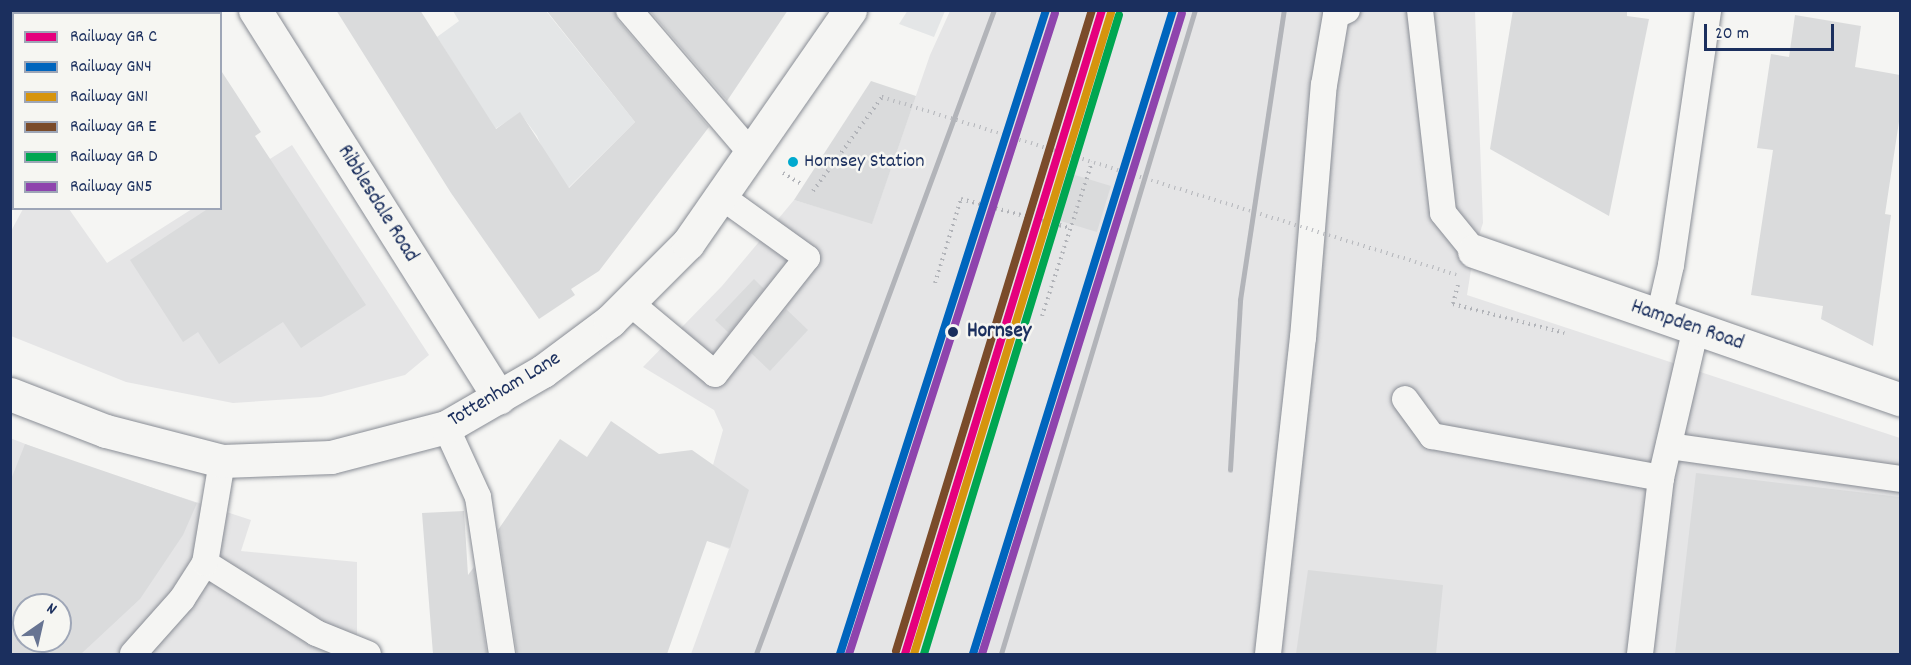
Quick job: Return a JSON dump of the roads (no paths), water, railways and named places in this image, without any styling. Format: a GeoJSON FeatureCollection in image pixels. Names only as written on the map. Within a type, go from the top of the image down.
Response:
{"type":"FeatureCollection","features":[{"type":"Feature","properties":{"kind":"main road","name":"Ribblesdale Road"},"geometry":{"type":"LineString","coordinates":[[255,10],[499,398]]}},
{"type":"Feature","properties":{"kind":"main road","name":"Tottenham Lane"},"geometry":{"type":"LineString","coordinates":[[13,403],[106,431],[222,461],[331,457],[446,427],[543,371],[629,302],[688,243],[753,155],[850,10]]}},
{"type":"Feature","properties":{"kind":"main road","name":"Hampden Road"},"geometry":{"type":"LineString","coordinates":[[1474,251],[1900,399]]}},
{"type":"Feature","properties":{"kind":"lane"},"geometry":{"type":"LineString","coordinates":[[629,10],[753,155]]}},
{"type":"Feature","properties":{"kind":"lane"},"geometry":{"type":"LineString","coordinates":[[1268,654],[1303,338],[1324,85],[1336,15],[1347,10]]}},
{"type":"Feature","properties":{"kind":"lane"},"geometry":{"type":"LineString","coordinates":[[1420,10],[1443,213],[1474,251]]}},
{"type":"Feature","properties":{"kind":"lane"},"geometry":{"type":"LineString","coordinates":[[1659,316],[1671,265],[1708,10]]}},
{"type":"Feature","properties":{"kind":"lane"},"geometry":{"type":"LineString","coordinates":[[629,302],[715,374],[807,258],[722,197]]}},
{"type":"Feature","properties":{"kind":"lane"},"geometry":{"type":"LineString","coordinates":[[1640,654],[1661,478],[1696,328]]}},
{"type":"Feature","properties":{"kind":"lane"},"geometry":{"type":"LineString","coordinates":[[1405,399],[1432,436],[1661,478]]}},
{"type":"Feature","properties":{"kind":"lane"},"geometry":{"type":"LineString","coordinates":[[446,427],[478,497],[502,654]]}},
{"type":"Feature","properties":{"kind":"lane"},"geometry":{"type":"LineString","coordinates":[[1669,446],[1900,479]]}},
{"type":"Feature","properties":{"kind":"lane"},"geometry":{"type":"LineString","coordinates":[[133,654],[182,599],[205,563],[222,461]]}},
{"type":"Feature","properties":{"kind":"lane"},"geometry":{"type":"LineString","coordinates":[[205,563],[316,633],[368,654]]}},
{"type":"Feature","properties":{"kind":"railway"},"geometry":{"type":"LineString","coordinates":[[756,654],[994,10]]}},
{"type":"Feature","properties":{"kind":"railway"},"geometry":{"type":"LineString","coordinates":[[1001,654],[1195,10]]}},
{"type":"Feature","properties":{"kind":"railway"},"geometry":{"type":"LineString","coordinates":[[1230,470],[1240,300],[1284,10]]}},
{"type":"Feature","properties":{"kind":"rail line","name":"GN4"},"geometry":{"type":"LineString","coordinates":[[840,654],[1046,10]]}},
{"type":"Feature","properties":{"kind":"rail line","name":"GN4"},"geometry":{"type":"LineString","coordinates":[[973,654],[1173,10]]}},
{"type":"Feature","properties":{"kind":"rail line","name":"GN5"},"geometry":{"type":"LineString","coordinates":[[849,654],[1055,13]]}},
{"type":"Feature","properties":{"kind":"rail line","name":"GN1"},"geometry":{"type":"LineString","coordinates":[[914,654],[1111,13]]}},
{"type":"Feature","properties":{"kind":"rail line","name":"GN5"},"geometry":{"type":"LineString","coordinates":[[982,654],[1182,13]]}},
{"type":"Feature","properties":{"kind":"place","name":"Hornsey Station"},"geometry":{"type":"Point","coordinates":[793,162]}},
{"type":"Feature","properties":{"kind":"place","name":"Hornsey"},"geometry":{"type":"Point","coordinates":[953,332]}}]}
